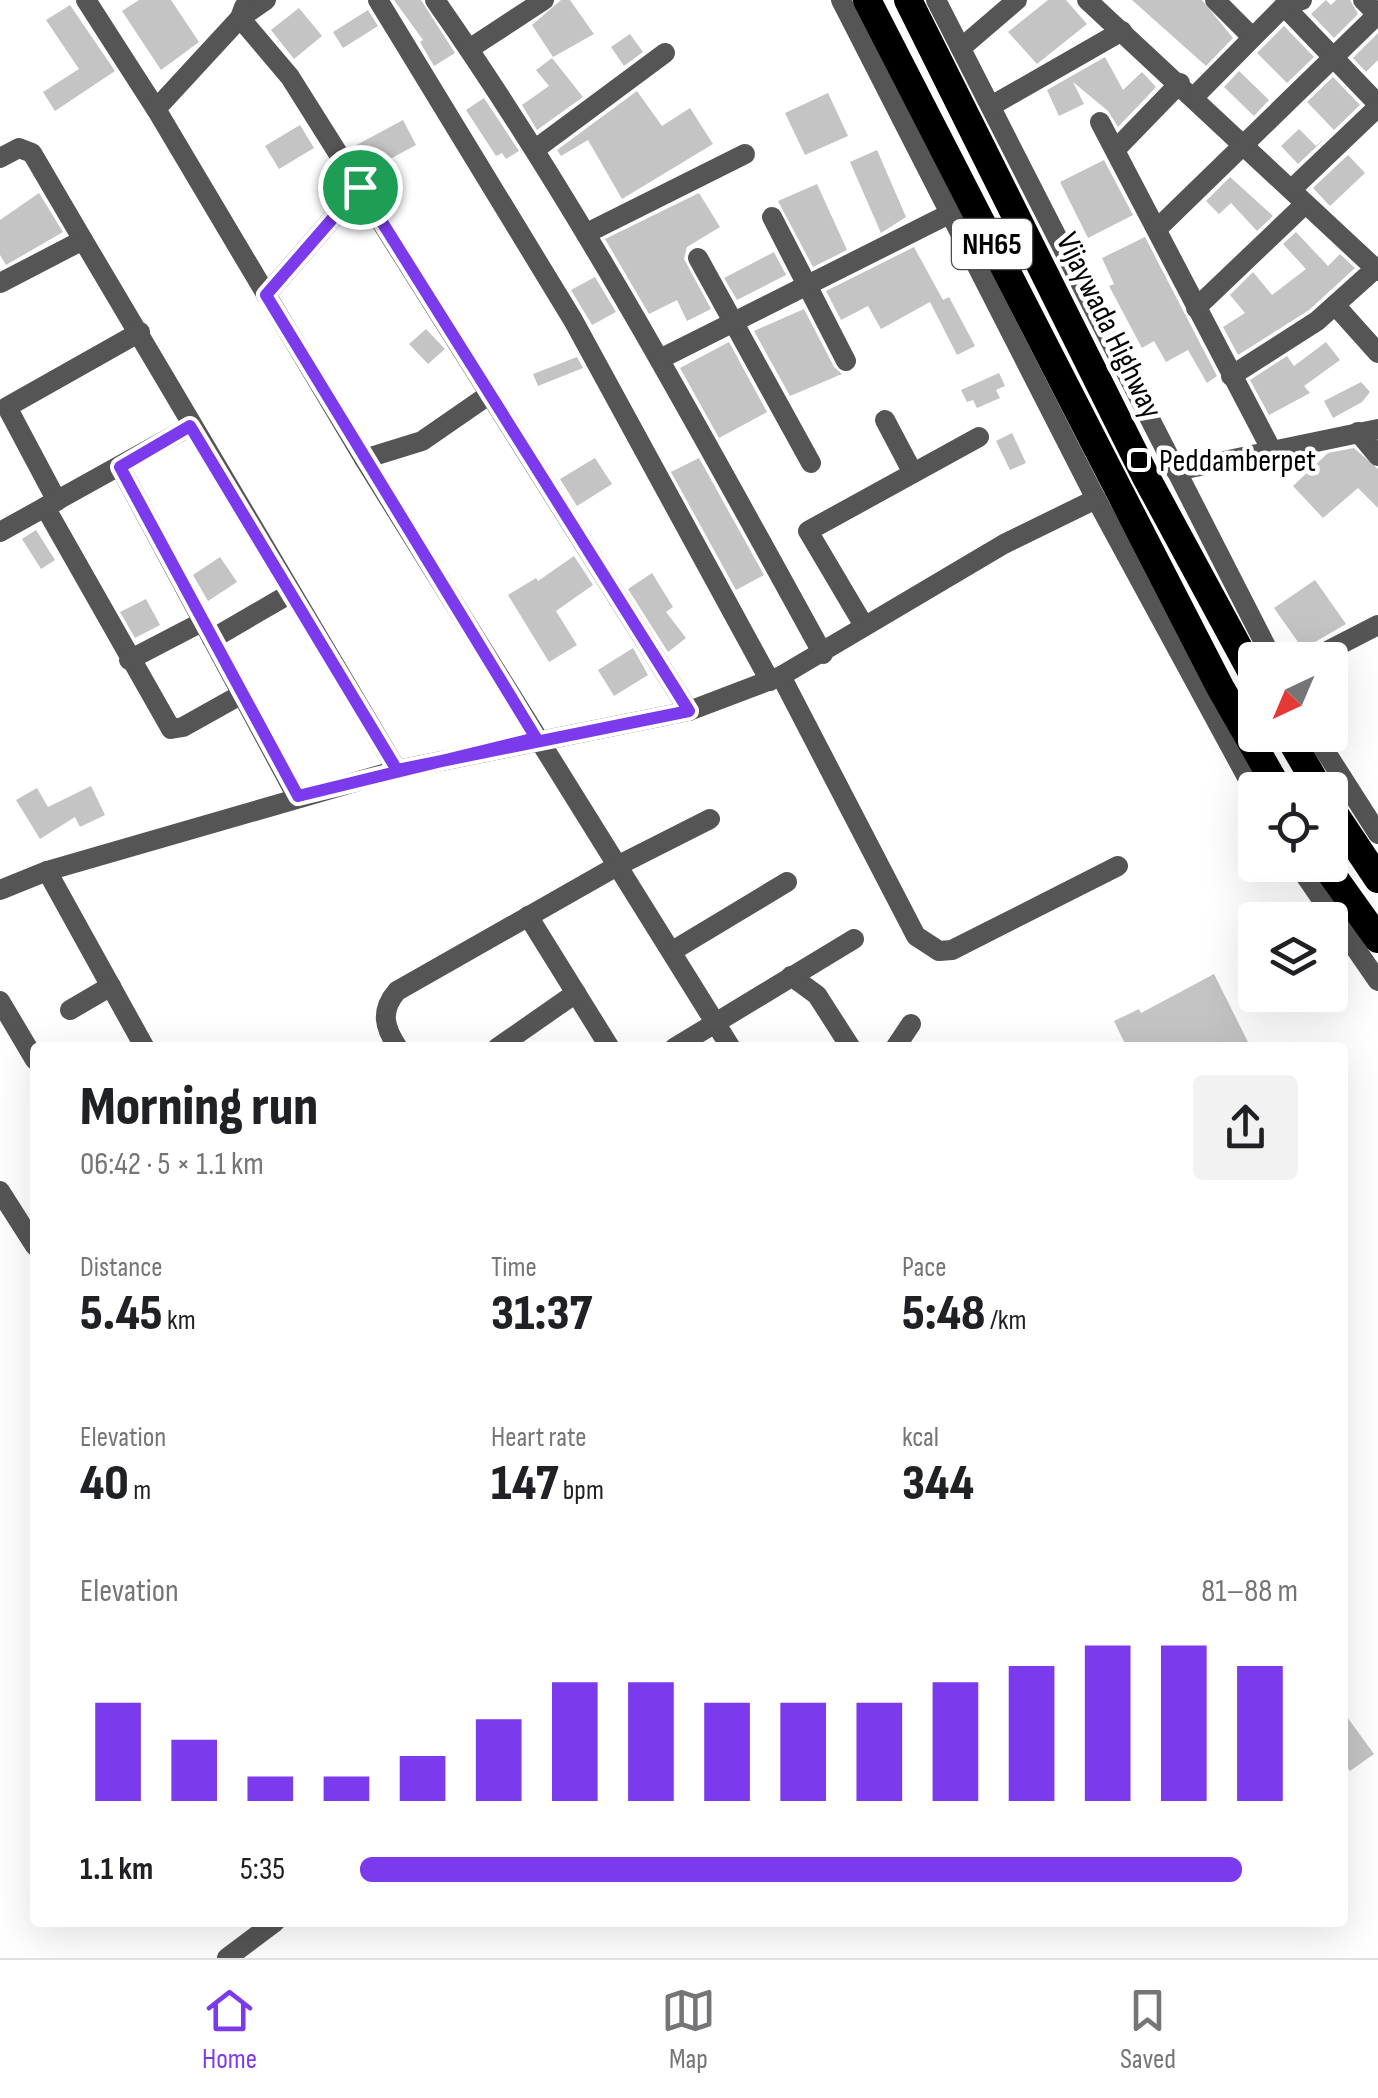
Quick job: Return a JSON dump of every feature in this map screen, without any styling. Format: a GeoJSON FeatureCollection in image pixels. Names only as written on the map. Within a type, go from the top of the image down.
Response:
{"type":"FeatureCollection","features":[{"type":"Feature","properties":{"kind":"highway","name":"Vijaywada Highway"},"geometry":{"type":"LineString","coordinates":[[867,0],[1220,687],[1270,772]]}},
{"type":"Feature","properties":{"kind":"highway","name":"Vijaywada Highway"},"geometry":{"type":"LineString","coordinates":[[908,0],[1146,477],[1238,647]]}},
{"type":"Feature","properties":{"kind":"highway"},"geometry":{"type":"LineString","coordinates":[[1348,833],[1378,879]]}},
{"type":"Feature","properties":{"kind":"highway"},"geometry":{"type":"LineString","coordinates":[[1337,882],[1378,939]]}},
{"type":"Feature","properties":{"kind":"street"},"geometry":{"type":"LineString","coordinates":[[86,0],[156,108],[364,459],[536,738],[674,950],[727,1042]]}},
{"type":"Feature","properties":{"kind":"street"},"geometry":{"type":"LineString","coordinates":[[156,108],[243,9],[266,0]]}},
{"type":"Feature","properties":{"kind":"street"},"geometry":{"type":"LineString","coordinates":[[378,0],[573,320],[916,936],[925,946],[952,950],[1118,866]]}},
{"type":"Feature","properties":{"kind":"street"},"geometry":{"type":"LineString","coordinates":[[435,0],[536,148],[587,233],[823,654]]}},
{"type":"Feature","properties":{"kind":"street"},"geometry":{"type":"LineString","coordinates":[[469,49],[544,0]]}},
{"type":"Feature","properties":{"kind":"street"},"geometry":{"type":"LineString","coordinates":[[841,0],[1096,500],[1244,772]]}},
{"type":"Feature","properties":{"kind":"street"},"geometry":{"type":"LineString","coordinates":[[936,0],[1264,642]]}},
{"type":"Feature","properties":{"kind":"street"},"geometry":{"type":"LineString","coordinates":[[961,48],[1018,0]]}},
{"type":"Feature","properties":{"kind":"street"},"geometry":{"type":"LineString","coordinates":[[1087,0],[1377,270],[1336,305],[1231,376]]}},
{"type":"Feature","properties":{"kind":"street"},"geometry":{"type":"LineString","coordinates":[[1215,0],[1252,37]]}},
{"type":"Feature","properties":{"kind":"street"},"geometry":{"type":"LineString","coordinates":[[1158,228],[1378,14],[1362,0]]}},
{"type":"Feature","properties":{"kind":"street"},"geometry":{"type":"LineString","coordinates":[[1116,149],[1295,2],[1334,57],[1378,106],[1196,308]]}},
{"type":"Feature","properties":{"kind":"street"},"geometry":{"type":"LineString","coordinates":[[243,9],[360,187],[689,711]]}},
{"type":"Feature","properties":{"kind":"street"},"geometry":{"type":"LineString","coordinates":[[990,106],[1122,32]]}},
{"type":"Feature","properties":{"kind":"street"},"geometry":{"type":"LineString","coordinates":[[536,148],[665,52]]}},
{"type":"Feature","properties":{"kind":"street"},"geometry":{"type":"LineString","coordinates":[[1100,122],[1270,449]]}},
{"type":"Feature","properties":{"kind":"street"},"geometry":{"type":"LineString","coordinates":[[0,158],[19,148],[32,153],[140,332],[190,426],[397,770]]}},
{"type":"Feature","properties":{"kind":"street"},"geometry":{"type":"LineString","coordinates":[[587,233],[744,154]]}},
{"type":"Feature","properties":{"kind":"street"},"geometry":{"type":"LineString","coordinates":[[266,295],[360,187]]}},
{"type":"Feature","properties":{"kind":"street"},"geometry":{"type":"LineString","coordinates":[[660,360],[951,213]]}},
{"type":"Feature","properties":{"kind":"street"},"geometry":{"type":"LineString","coordinates":[[772,217],[846,360]]}},
{"type":"Feature","properties":{"kind":"street"},"geometry":{"type":"LineString","coordinates":[[0,283],[83,240]]}},
{"type":"Feature","properties":{"kind":"street"},"geometry":{"type":"LineString","coordinates":[[698,258],[811,463]]}},
{"type":"Feature","properties":{"kind":"street"},"geometry":{"type":"LineString","coordinates":[[1336,305],[1378,353]]}},
{"type":"Feature","properties":{"kind":"street"},"geometry":{"type":"LineString","coordinates":[[140,332],[7,407],[129,660],[171,729],[183,727],[242,694]]}},
{"type":"Feature","properties":{"kind":"street"},"geometry":{"type":"LineString","coordinates":[[364,459],[422,441],[490,394]]}},
{"type":"Feature","properties":{"kind":"street"},"geometry":{"type":"LineString","coordinates":[[884,420],[913,473]]}},
{"type":"Feature","properties":{"kind":"street"},"geometry":{"type":"LineString","coordinates":[[0,532],[190,426]]}},
{"type":"Feature","properties":{"kind":"street"},"geometry":{"type":"LineString","coordinates":[[1176,471],[1368,430],[1378,456]]}},
{"type":"Feature","properties":{"kind":"street"},"geometry":{"type":"LineString","coordinates":[[863,624],[808,531],[979,437]]}},
{"type":"Feature","properties":{"kind":"street"},"geometry":{"type":"LineString","coordinates":[[120,467],[298,796]]}},
{"type":"Feature","properties":{"kind":"street"},"geometry":{"type":"LineString","coordinates":[[0,890],[47,871],[397,770],[536,738],[689,711],[775,678],[823,654],[863,624],[1004,544],[1096,500]]}},
{"type":"Feature","properties":{"kind":"street"},"geometry":{"type":"LineString","coordinates":[[129,660],[207,631],[291,593]]}},
{"type":"Feature","properties":{"kind":"street"},"geometry":{"type":"LineString","coordinates":[[1345,642],[1378,625]]}},
{"type":"Feature","properties":{"kind":"street"},"geometry":{"type":"LineString","coordinates":[[1326,752],[1378,834]]}},
{"type":"Feature","properties":{"kind":"street"},"geometry":{"type":"LineString","coordinates":[[395,1042],[384,1019],[385,1008],[397,991],[617,866],[710,819]]}},
{"type":"Feature","properties":{"kind":"street"},"geometry":{"type":"LineString","coordinates":[[47,871],[142,1042]]}},
{"type":"Feature","properties":{"kind":"street"},"geometry":{"type":"LineString","coordinates":[[674,950],[788,882]]}},
{"type":"Feature","properties":{"kind":"street"},"geometry":{"type":"LineString","coordinates":[[1310,882],[1378,982]]}},
{"type":"Feature","properties":{"kind":"street"},"geometry":{"type":"LineString","coordinates":[[528,916],[606,1042]]}},
{"type":"Feature","properties":{"kind":"street"},"geometry":{"type":"LineString","coordinates":[[683,1042],[854,939]]}},
{"type":"Feature","properties":{"kind":"street"},"geometry":{"type":"LineString","coordinates":[[791,976],[817,995],[847,1042]]}},
{"type":"Feature","properties":{"kind":"street"},"geometry":{"type":"LineString","coordinates":[[70,1010],[110,986]]}},
{"type":"Feature","properties":{"kind":"street"},"geometry":{"type":"LineString","coordinates":[[509,1042],[576,993]]}},
{"type":"Feature","properties":{"kind":"street"},"geometry":{"type":"LineString","coordinates":[[0,1001],[30,1052]]}},
{"type":"Feature","properties":{"kind":"street"},"geometry":{"type":"LineString","coordinates":[[899,1042],[911,1024]]}},
{"type":"Feature","properties":{"kind":"street"},"geometry":{"type":"LineString","coordinates":[[0,1045],[18,1033]]}},
{"type":"Feature","properties":{"kind":"street"},"geometry":{"type":"LineString","coordinates":[[0,1192],[30,1238]]}},
{"type":"Feature","properties":{"kind":"street"},"geometry":{"type":"LineString","coordinates":[[227,1958],[268,1927]]}},
{"type":"Feature","properties":{"kind":"building"},"geometry":{"type":"Polygon","coordinates":[[[139,0],[171,0],[199,42],[161,70],[122,11],[139,0]]]}},
{"type":"Feature","properties":{"kind":"building"},"geometry":{"type":"Polygon","coordinates":[[[394,0],[421,0],[455,53],[434,66],[420,42],[423,40],[394,0]]]}},
{"type":"Feature","properties":{"kind":"building"},"geometry":{"type":"Polygon","coordinates":[[[561,0],[570,0],[594,34],[553,57],[532,25],[561,0]]]}},
{"type":"Feature","properties":{"kind":"building"},"geometry":{"type":"Polygon","coordinates":[[[1048,0],[1066,0],[1087,24],[1037,64],[1008,32],[1048,0]]]}},
{"type":"Feature","properties":{"kind":"building"},"geometry":{"type":"Polygon","coordinates":[[[1132,0],[1202,0],[1233,38],[1206,66],[1132,0]]]}},
{"type":"Feature","properties":{"kind":"building"},"geometry":{"type":"Polygon","coordinates":[[[1326,0],[1331,5],[1336,0],[1350,0],[1358,14],[1334,38],[1311,14],[1326,0]]]}},
{"type":"Feature","properties":{"kind":"building"},"geometry":{"type":"Polygon","coordinates":[[[70,5],[115,71],[55,111],[43,92],[79,69],[46,20],[70,5]]]}},
{"type":"Feature","properties":{"kind":"building"},"geometry":{"type":"Polygon","coordinates":[[[299,8],[322,36],[294,59],[271,30],[299,8]]]}},
{"type":"Feature","properties":{"kind":"building"},"geometry":{"type":"Polygon","coordinates":[[[368,10],[378,26],[343,48],[333,32],[368,10]]]}},
{"type":"Feature","properties":{"kind":"building"},"geometry":{"type":"Polygon","coordinates":[[[1284,26],[1314,57],[1287,83],[1257,53],[1284,26]]]}},
{"type":"Feature","properties":{"kind":"building"},"geometry":{"type":"Polygon","coordinates":[[[1378,33],[1378,60],[1366,72],[1353,58],[1378,33]]]}},
{"type":"Feature","properties":{"kind":"building"},"geometry":{"type":"Polygon","coordinates":[[[630,34],[643,52],[624,66],[611,47],[630,34]]]}},
{"type":"Feature","properties":{"kind":"building"},"geometry":{"type":"Polygon","coordinates":[[[1105,57],[1123,90],[1142,72],[1156,87],[1118,127],[1108,111],[1073,82],[1084,104],[1059,116],[1047,90],[1105,57]]]}},
{"type":"Feature","properties":{"kind":"building"},"geometry":{"type":"Polygon","coordinates":[[[552,58],[583,97],[537,130],[522,105],[549,86],[536,70],[552,58]]]}},
{"type":"Feature","properties":{"kind":"building"},"geometry":{"type":"Polygon","coordinates":[[[1239,71],[1269,100],[1254,116],[1224,87],[1239,71]]]}},
{"type":"Feature","properties":{"kind":"building"},"geometry":{"type":"Polygon","coordinates":[[[1333,77],[1360,105],[1334,130],[1307,102],[1333,77]]]}},
{"type":"Feature","properties":{"kind":"building"},"geometry":{"type":"Polygon","coordinates":[[[637,91],[662,126],[690,108],[713,144],[622,199],[588,140],[561,156],[557,150],[637,91]]]}},
{"type":"Feature","properties":{"kind":"building"},"geometry":{"type":"Polygon","coordinates":[[[828,93],[848,136],[805,155],[785,113],[828,93]]]}},
{"type":"Feature","properties":{"kind":"building"},"geometry":{"type":"Polygon","coordinates":[[[484,98],[519,151],[506,159],[502,153],[496,156],[466,110],[484,98]]]}},
{"type":"Feature","properties":{"kind":"building"},"geometry":{"type":"Polygon","coordinates":[[[403,120],[416,145],[366,172],[351,148],[403,120]]]}},
{"type":"Feature","properties":{"kind":"building"},"geometry":{"type":"Polygon","coordinates":[[[300,125],[314,148],[279,169],[265,146],[300,125]]]}},
{"type":"Feature","properties":{"kind":"building"},"geometry":{"type":"Polygon","coordinates":[[[1299,129],[1316,146],[1329,135],[1298,164],[1281,146],[1299,129]]]}},
{"type":"Feature","properties":{"kind":"building"},"geometry":{"type":"Polygon","coordinates":[[[877,150],[906,217],[881,233],[850,162],[877,150]]]}},
{"type":"Feature","properties":{"kind":"building"},"geometry":{"type":"Polygon","coordinates":[[[1348,155],[1365,173],[1330,206],[1313,188],[1348,155]]]}},
{"type":"Feature","properties":{"kind":"building"},"geometry":{"type":"Polygon","coordinates":[[[1104,160],[1133,215],[1088,238],[1060,182],[1104,160]]]}},
{"type":"Feature","properties":{"kind":"building"},"geometry":{"type":"Polygon","coordinates":[[[1230,177],[1273,216],[1257,231],[1231,203],[1219,214],[1206,201],[1230,177]]]}},
{"type":"Feature","properties":{"kind":"building"},"geometry":{"type":"Polygon","coordinates":[[[817,184],[847,250],[813,267],[778,201],[817,184]]]}},
{"type":"Feature","properties":{"kind":"building"},"geometry":{"type":"Polygon","coordinates":[[[39,193],[63,232],[6,265],[0,255],[0,220],[39,193]]]}},
{"type":"Feature","properties":{"kind":"building"},"geometry":{"type":"Polygon","coordinates":[[[699,193],[720,227],[687,247],[684,259],[711,309],[687,321],[677,300],[649,314],[605,239],[699,193]]]}},
{"type":"Feature","properties":{"kind":"building"},"geometry":{"type":"Polygon","coordinates":[[[1296,232],[1328,266],[1340,254],[1355,268],[1309,310],[1238,355],[1223,327],[1245,313],[1230,295],[1253,272],[1272,295],[1306,269],[1283,244],[1296,232]]]}},
{"type":"Feature","properties":{"kind":"building"},"geometry":{"type":"Polygon","coordinates":[[[1145,237],[1217,376],[1207,383],[1188,350],[1166,362],[1154,341],[1142,348],[1109,286],[1114,284],[1102,258],[1145,237]]]}},
{"type":"Feature","properties":{"kind":"building"},"geometry":{"type":"Polygon","coordinates":[[[914,247],[943,300],[949,297],[975,346],[957,355],[930,302],[881,329],[868,306],[841,320],[826,291],[914,247]]]}},
{"type":"Feature","properties":{"kind":"building"},"geometry":{"type":"Polygon","coordinates":[[[774,252],[786,275],[737,300],[724,278],[774,252]]]}},
{"type":"Feature","properties":{"kind":"building"},"geometry":{"type":"Polygon","coordinates":[[[595,277],[616,312],[592,325],[571,290],[595,277]]]}},
{"type":"Feature","properties":{"kind":"building"},"geometry":{"type":"Polygon","coordinates":[[[804,309],[834,367],[842,374],[790,396],[754,331],[804,309]]]}},
{"type":"Feature","properties":{"kind":"building"},"geometry":{"type":"Polygon","coordinates":[[[426,329],[445,349],[428,364],[409,344],[426,329]]]}},
{"type":"Feature","properties":{"kind":"building"},"geometry":{"type":"Polygon","coordinates":[[[729,342],[767,412],[719,438],[680,368],[729,342]]]}},
{"type":"Feature","properties":{"kind":"building"},"geometry":{"type":"Polygon","coordinates":[[[1326,342],[1340,360],[1304,386],[1310,393],[1269,415],[1250,380],[1287,356],[1294,366],[1326,342]]]}},
{"type":"Feature","properties":{"kind":"building"},"geometry":{"type":"Polygon","coordinates":[[[577,357],[583,368],[538,386],[533,374],[577,357]]]}},
{"type":"Feature","properties":{"kind":"building"},"geometry":{"type":"Polygon","coordinates":[[[999,373],[1005,386],[996,390],[1000,398],[977,408],[973,400],[967,402],[961,390],[999,373]]]}},
{"type":"Feature","properties":{"kind":"building"},"geometry":{"type":"Polygon","coordinates":[[[1361,382],[1370,392],[1362,402],[1333,418],[1324,401],[1361,382]]]}},
{"type":"Feature","properties":{"kind":"building"},"geometry":{"type":"Polygon","coordinates":[[[1012,433],[1026,463],[1010,470],[996,441],[1012,433]]]}},
{"type":"Feature","properties":{"kind":"building"},"geometry":{"type":"Polygon","coordinates":[[[1354,448],[1378,469],[1378,508],[1358,488],[1323,518],[1293,486],[1328,453],[1354,448]]]}},
{"type":"Feature","properties":{"kind":"building"},"geometry":{"type":"Polygon","coordinates":[[[595,458],[612,484],[577,506],[560,479],[595,458]]]}},
{"type":"Feature","properties":{"kind":"building"},"geometry":{"type":"Polygon","coordinates":[[[699,458],[764,575],[736,590],[671,472],[699,458]]]}},
{"type":"Feature","properties":{"kind":"building"},"geometry":{"type":"Polygon","coordinates":[[[36,530],[55,560],[41,569],[22,539],[36,530]]]}},
{"type":"Feature","properties":{"kind":"building"},"geometry":{"type":"Polygon","coordinates":[[[574,556],[593,585],[556,611],[577,645],[549,662],[508,595],[536,578],[538,581],[574,556]]]}},
{"type":"Feature","properties":{"kind":"building"},"geometry":{"type":"Polygon","coordinates":[[[220,557],[237,582],[208,601],[193,575],[220,557]]]}},
{"type":"Feature","properties":{"kind":"building"},"geometry":{"type":"Polygon","coordinates":[[[652,573],[673,607],[666,612],[686,638],[668,652],[628,589],[652,573]]]}},
{"type":"Feature","properties":{"kind":"building"},"geometry":{"type":"Polygon","coordinates":[[[1315,580],[1346,624],[1315,642],[1298,642],[1274,608],[1315,580]]]}},
{"type":"Feature","properties":{"kind":"building"},"geometry":{"type":"Polygon","coordinates":[[[146,599],[160,625],[135,638],[120,612],[146,599]]]}},
{"type":"Feature","properties":{"kind":"building"},"geometry":{"type":"Polygon","coordinates":[[[633,648],[648,675],[614,696],[598,670],[633,648]]]}},
{"type":"Feature","properties":{"kind":"building"},"geometry":{"type":"Polygon","coordinates":[[[91,786],[105,815],[80,827],[75,817],[40,839],[16,800],[37,788],[48,807],[91,786]]]}},
{"type":"Feature","properties":{"kind":"building"},"geometry":{"type":"Polygon","coordinates":[[[1214,974],[1248,1042],[1124,1042],[1114,1021],[1139,1009],[1141,1013],[1214,974]]]}},
{"type":"Feature","properties":{"kind":"building"},"geometry":{"type":"Polygon","coordinates":[[[1348,1718],[1374,1754],[1350,1771],[1348,1768],[1348,1718]]]}},
{"type":"Feature","properties":{"kind":"place","name":"Peddamberpet"},"geometry":{"type":"Point","coordinates":[1139,460]}},
{"type":"Feature","properties":{"kind":"route"},"geometry":{"type":"LineString","coordinates":[[360,187],[266,295],[536,738],[298,796],[183,590],[120,467],[190,426],[397,770],[536,738],[689,711],[360,187]]}}]}
